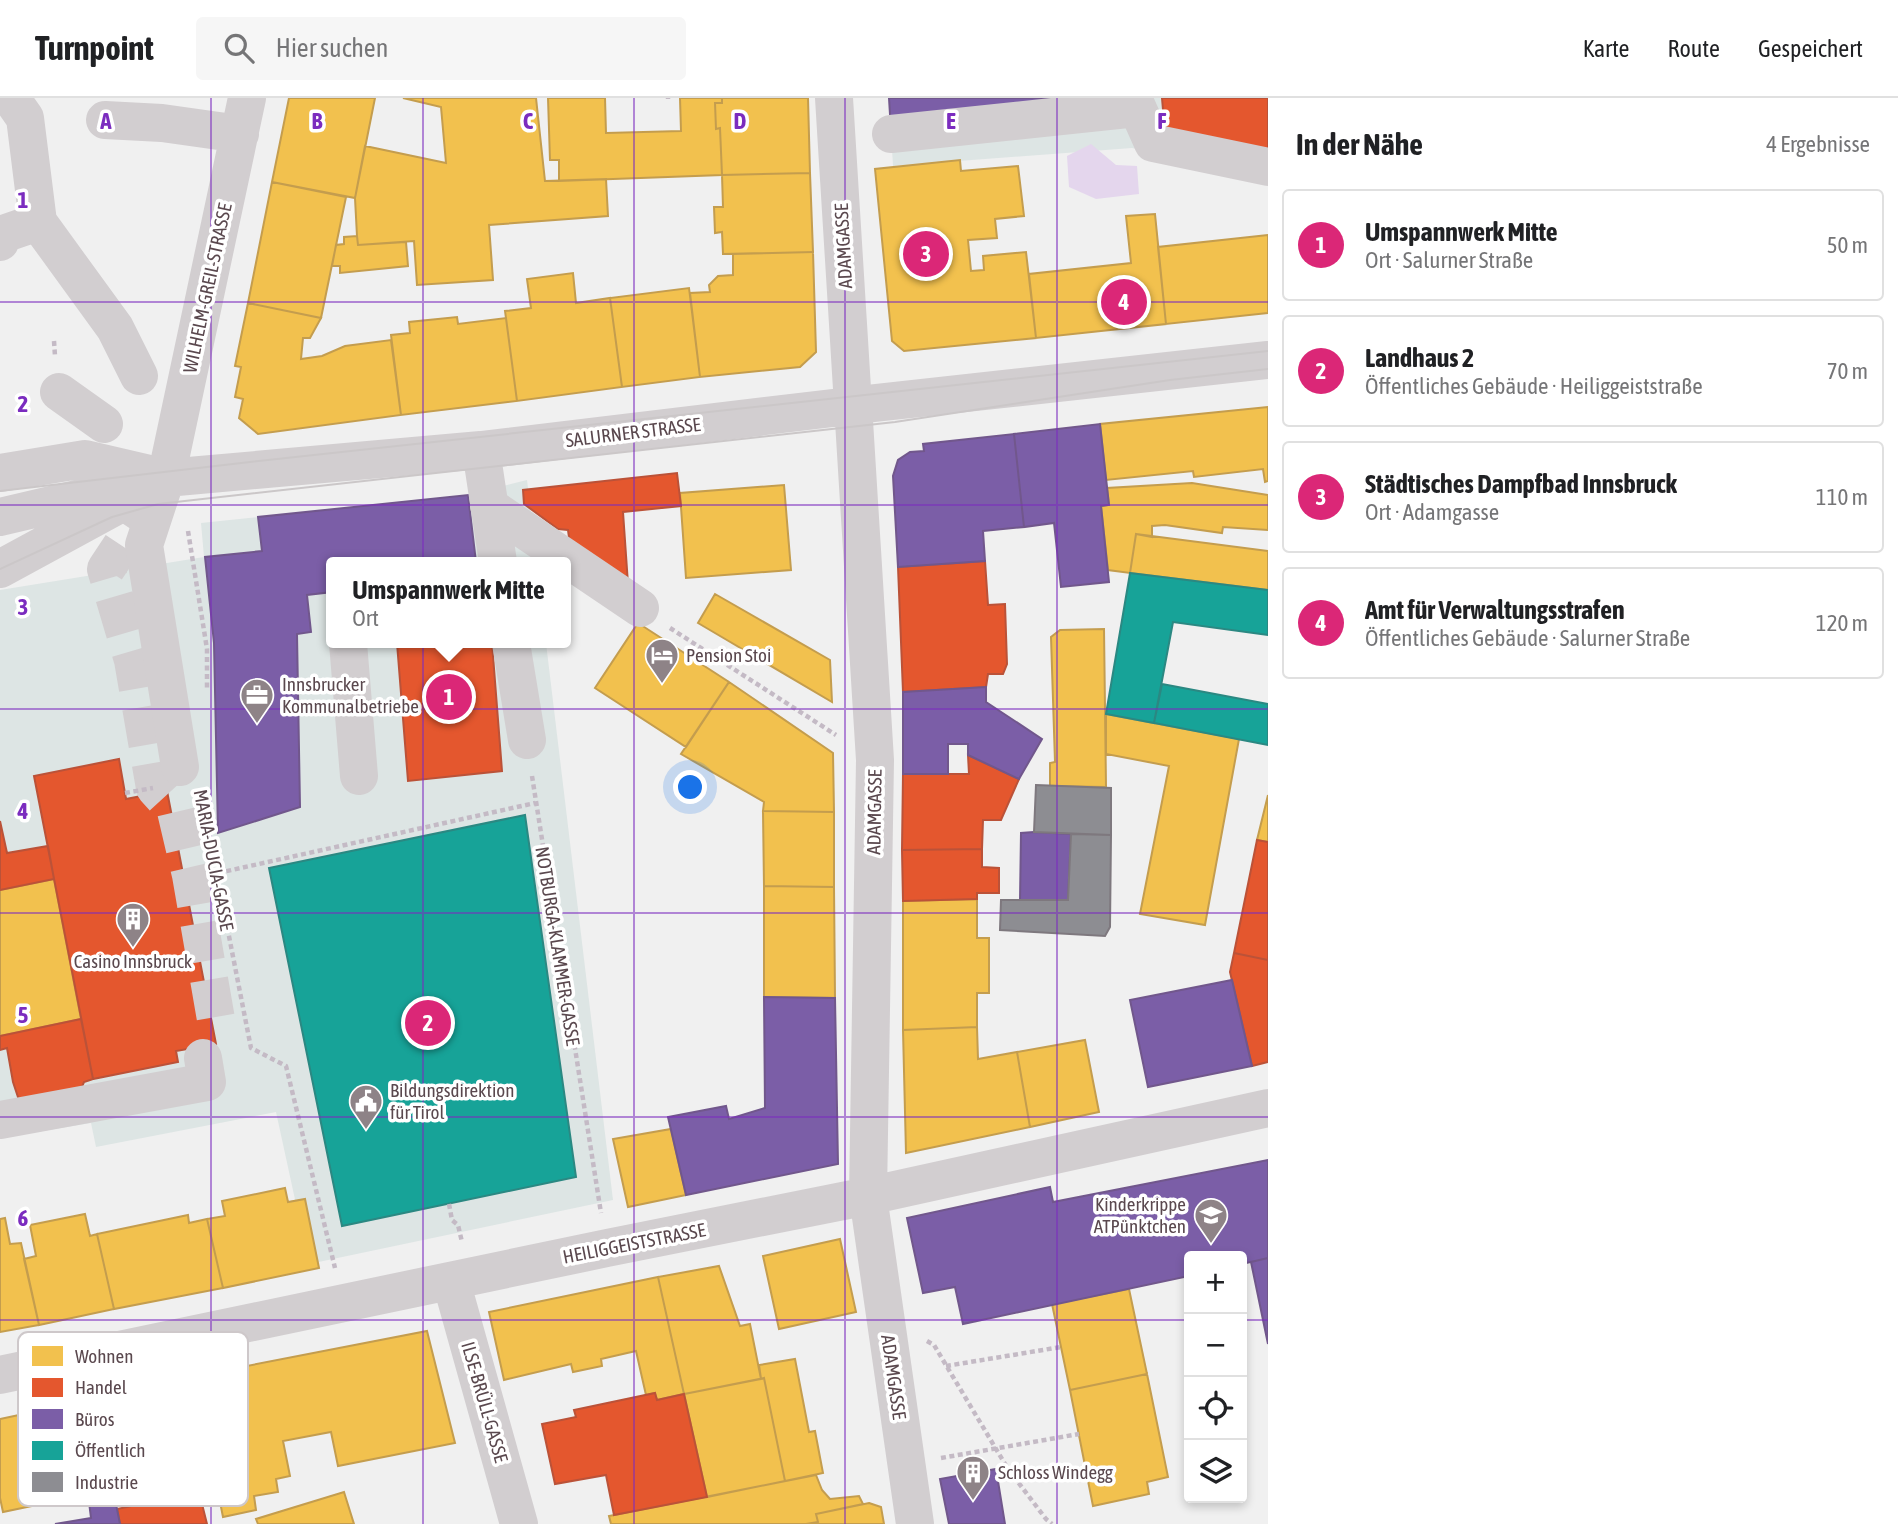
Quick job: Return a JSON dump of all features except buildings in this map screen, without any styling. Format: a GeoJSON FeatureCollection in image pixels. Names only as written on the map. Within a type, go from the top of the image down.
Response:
{"type":"FeatureCollection","features":[{"type":"Feature","properties":{"kind":"street","name":"ADAMGASSE"},"geometry":{"type":"LineString","coordinates":[[834,98],[875,760],[868,1196],[915,1524]]}},
{"type":"Feature","properties":{"kind":"street"},"geometry":{"type":"LineString","coordinates":[[891,134],[1135,103],[1153,143],[1268,167]]}},
{"type":"Feature","properties":{"kind":"street"},"geometry":{"type":"LineString","coordinates":[[25,104],[38,222],[115,328],[139,376]]}},
{"type":"Feature","properties":{"kind":"street"},"geometry":{"type":"LineString","coordinates":[[105,120],[162,123],[244,116]]}},
{"type":"Feature","properties":{"kind":"street","name":"WILHELM-GREIL-STRASSE"},"geometry":{"type":"LineString","coordinates":[[166,478],[244,116]]}},
{"type":"Feature","properties":{"kind":"street"},"geometry":{"type":"LineString","coordinates":[[0,242],[3,234],[38,222]]}},
{"type":"Feature","properties":{"kind":"street","name":"SALURNER STRASSE"},"geometry":{"type":"LineString","coordinates":[[0,517],[166,478],[481,450],[853,405],[1268,360]]}},
{"type":"Feature","properties":{"kind":"street"},"geometry":{"type":"LineString","coordinates":[[59,392],[104,424]]}},
{"type":"Feature","properties":{"kind":"street"},"geometry":{"type":"LineString","coordinates":[[481,450],[497,557]]}},
{"type":"Feature","properties":{"kind":"street"},"geometry":{"type":"LineString","coordinates":[[0,473],[85,459],[166,478]]}},
{"type":"Feature","properties":{"kind":"street"},"geometry":{"type":"LineString","coordinates":[[0,497],[166,478]]}},
{"type":"Feature","properties":{"kind":"street"},"geometry":{"type":"LineString","coordinates":[[0,569],[166,478]]}},
{"type":"Feature","properties":{"kind":"street","name":"MARIA-DUCIA-GASSE"},"geometry":{"type":"LineString","coordinates":[[166,478],[144,545],[190,780]]}},
{"type":"Feature","properties":{"kind":"street"},"geometry":{"type":"LineString","coordinates":[[489,506],[564,557]]}},
{"type":"Feature","properties":{"kind":"street"},"geometry":{"type":"LineString","coordinates":[[571,561],[640,608]]}},
{"type":"Feature","properties":{"kind":"street"},"geometry":{"type":"LineString","coordinates":[[348,648],[359,776]]}},
{"type":"Feature","properties":{"kind":"street"},"geometry":{"type":"LineString","coordinates":[[512,648],[527,740]]}},
{"type":"Feature","properties":{"kind":"street"},"geometry":{"type":"LineString","coordinates":[[0,1120],[207,1082],[203,1058]]}},
{"type":"Feature","properties":{"kind":"street","name":"HEILIGGEISTSTRASSE"},"geometry":{"type":"LineString","coordinates":[[205,1332],[868,1196],[1268,1108]]}},
{"type":"Feature","properties":{"kind":"street","name":"ILSE-BRÜLL-GASSE"},"geometry":{"type":"LineString","coordinates":[[451,1281],[519,1524]]}},
{"type":"Feature","properties":{"kind":"street","name":"HEILIGGEISTSTRASSE"},"geometry":{"type":"LineString","coordinates":[[0,1375],[18,1371]]}},
{"type":"Feature","properties":{"kind":"path"},"geometry":{"type":"LineString","coordinates":[[166,478],[190,535],[207,649],[208,698]]}},
{"type":"Feature","properties":{"kind":"path"},"geometry":{"type":"LineString","coordinates":[[640,608],[875,760]]}},
{"type":"Feature","properties":{"kind":"path","name":"NOTBURGA-KLAMMER-GASSE"},"geometry":{"type":"LineString","coordinates":[[527,740],[607,1248]]}},
{"type":"Feature","properties":{"kind":"path","name":"MARIA-DUCIA-GASSE"},"geometry":{"type":"LineString","coordinates":[[190,780],[217,873],[251,1048],[286,1066],[343,1303]]}},
{"type":"Feature","properties":{"kind":"path"},"geometry":{"type":"LineString","coordinates":[[217,873],[252,863],[535,803]]}},
{"type":"Feature","properties":{"kind":"path"},"geometry":{"type":"LineString","coordinates":[[449,1204],[452,1220],[458,1225],[460,1233]]}},
{"type":"Feature","properties":{"kind":"path"},"geometry":{"type":"LineString","coordinates":[[886,1321],[934,1345],[1008,1469],[1052,1524]]}},
{"type":"Feature","properties":{"kind":"path"},"geometry":{"type":"LineString","coordinates":[[946,1366],[1061,1347]]}},
{"type":"Feature","properties":{"kind":"path"},"geometry":{"type":"LineString","coordinates":[[936,1459],[1079,1434]]}},
{"type":"Feature","properties":{"kind":"shaded area"},"geometry":{"type":"Polygon","coordinates":[[[889,98],[1268,98],[1268,175],[1132,148],[893,166],[889,98]]]}},
{"type":"Feature","properties":{"kind":"shaded area"},"geometry":{"type":"Polygon","coordinates":[[[1091,144],[1116,165],[1137,166],[1139,194],[1096,199],[1069,187],[1067,156],[1091,144]]]}},
{"type":"Feature","properties":{"kind":"shaded area"},"geometry":{"type":"Polygon","coordinates":[[[527,480],[536,557],[326,557],[326,648],[547,648],[613,1200],[309,1264],[276,1112],[96,1147],[91,1123],[0,1138],[0,590],[204,557],[201,523],[468,495],[527,480]]]}},
{"type":"Feature","properties":{"kind":"tunnel"},"geometry":{"type":"LineString","coordinates":[[153,498],[106,569],[133,660],[155,788],[176,811],[191,875],[218,1031]]}},
{"type":"Feature","properties":{"kind":"tram line"},"geometry":{"type":"LineString","coordinates":[[0,491],[1268,351]]}},
{"type":"Feature","properties":{"kind":"tram line"},"geometry":{"type":"LineString","coordinates":[[0,569],[112,517],[158,504],[895,422],[1170,380],[1268,369]]}},
{"type":"Feature","properties":{"kind":"place","name":"Städtisches Dampfbad Innsbruck"},"geometry":{"type":"Point","coordinates":[926,254]}},
{"type":"Feature","properties":{"kind":"place","name":"Amt für Verwaltungsstrafen"},"geometry":{"type":"Point","coordinates":[1124,302]}},
{"type":"Feature","properties":{"kind":"place","name":"Pension Stoi"},"geometry":{"type":"Point","coordinates":[662,685]}},
{"type":"Feature","properties":{"kind":"place","name":"Umspannwerk Mitte"},"geometry":{"type":"Point","coordinates":[449,697]}},
{"type":"Feature","properties":{"kind":"place","name":"Innsbrucker Kommunalbetriebe"},"geometry":{"type":"Point","coordinates":[257,725]}},
{"type":"Feature","properties":{"kind":"place","name":"Casino Innsbruck"},"geometry":{"type":"Point","coordinates":[133,949]}},
{"type":"Feature","properties":{"kind":"place","name":"Landhaus 2"},"geometry":{"type":"Point","coordinates":[428,1023]}},
{"type":"Feature","properties":{"kind":"place","name":"Bildungsdirektion für Tirol"},"geometry":{"type":"Point","coordinates":[366,1131]}},
{"type":"Feature","properties":{"kind":"place","name":"Kinderkrippe ATPünktchen"},"geometry":{"type":"Point","coordinates":[1211,1245]}},
{"type":"Feature","properties":{"kind":"place","name":"Schloss Windegg"},"geometry":{"type":"Point","coordinates":[973,1502]}}]}
